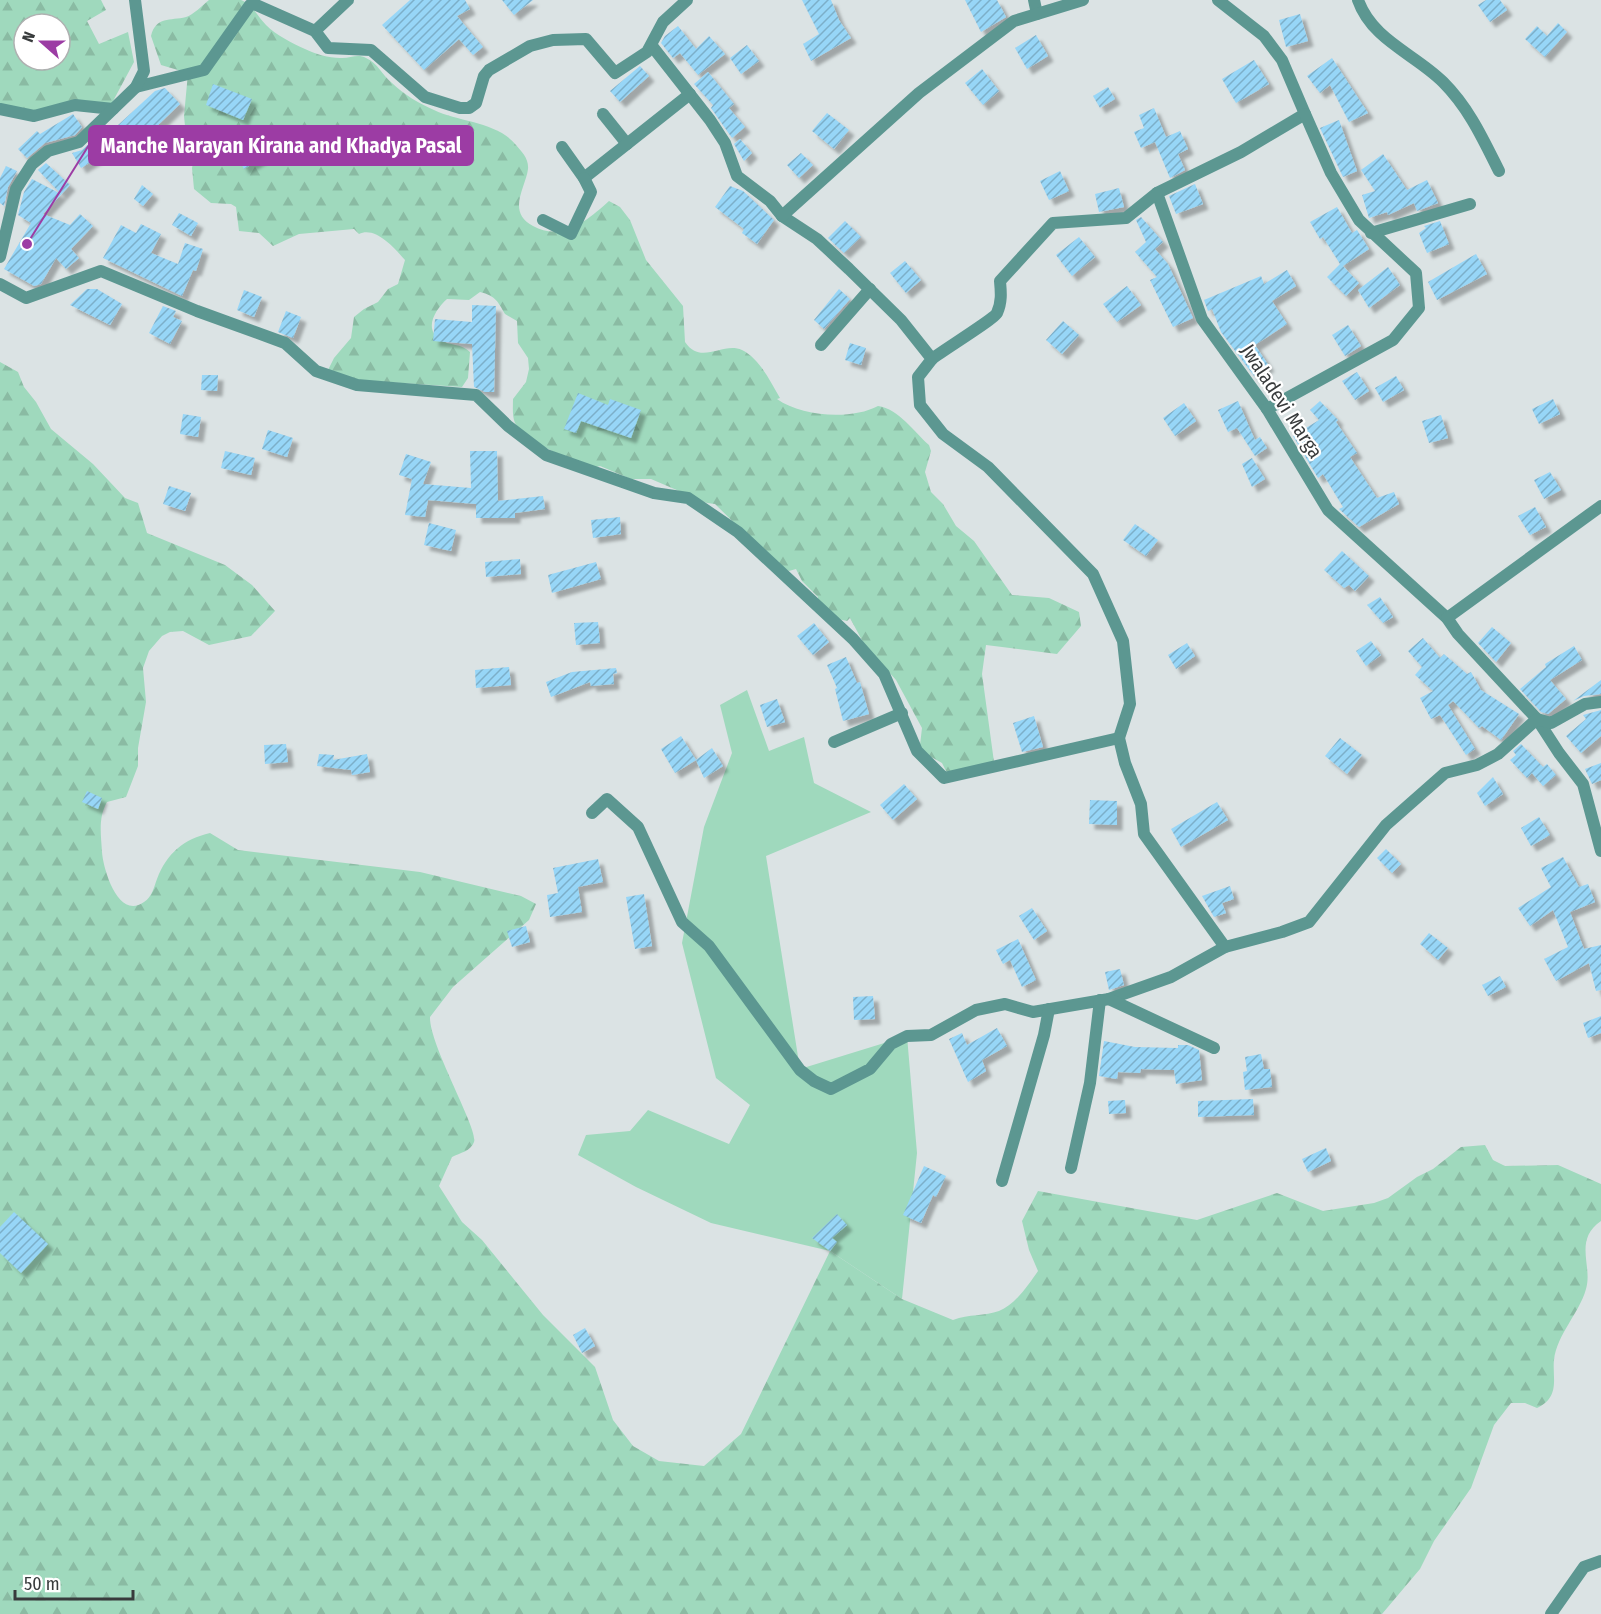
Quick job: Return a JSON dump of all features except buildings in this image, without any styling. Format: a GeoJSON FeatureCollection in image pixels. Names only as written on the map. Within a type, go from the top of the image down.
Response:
{"type":"FeatureCollection","features":[{"type":"Feature","properties":{"kind":"street"},"geometry":{"type":"LineString","coordinates":[[0,257],[16,189],[32,164],[48,151],[80,142],[136,87],[144,71],[135,0]]}},
{"type":"Feature","properties":{"kind":"street"},"geometry":{"type":"LineString","coordinates":[[315,31],[348,0]]}},
{"type":"Feature","properties":{"kind":"street"},"geometry":{"type":"LineString","coordinates":[[136,87],[204,70],[250,5],[254,4],[315,31],[328,48],[371,50],[425,97],[460,108],[469,108],[476,103],[484,76],[489,70],[530,46],[553,40],[586,39],[615,73],[652,46],[663,22],[687,0]]}},
{"type":"Feature","properties":{"kind":"street"},"geometry":{"type":"LineString","coordinates":[[1034,0],[1037,14]]}},
{"type":"Feature","properties":{"kind":"street"},"geometry":{"type":"LineString","coordinates":[[782,216],[919,93],[1014,21],[1083,0]]}},
{"type":"Feature","properties":{"kind":"street"},"geometry":{"type":"LineString","coordinates":[[1218,0],[1264,36],[1282,60],[1331,172],[1359,220],[1416,273],[1419,308],[1393,340],[1267,409]]}},
{"type":"Feature","properties":{"kind":"street"},"geometry":{"type":"LineString","coordinates":[[1358,0],[1368,21],[1383,36],[1441,81],[1467,109],[1499,171]]}},
{"type":"Feature","properties":{"kind":"street"},"geometry":{"type":"LineString","coordinates":[[652,46],[725,143],[737,176],[770,201],[782,216],[817,239],[901,320],[932,359]]}},
{"type":"Feature","properties":{"kind":"street"},"geometry":{"type":"LineString","coordinates":[[584,178],[690,94]]}},
{"type":"Feature","properties":{"kind":"street"},"geometry":{"type":"LineString","coordinates":[[0,109],[34,116],[75,105],[113,109]]}},
{"type":"Feature","properties":{"kind":"street"},"geometry":{"type":"LineString","coordinates":[[603,114],[627,144]]}},
{"type":"Feature","properties":{"kind":"street"},"geometry":{"type":"LineString","coordinates":[[1225,947],[1143,834],[1141,804],[1125,763],[1119,738],[1130,704],[1123,641],[1093,574],[988,467],[943,434],[920,405],[918,376],[932,359],[960,338],[996,316],[1001,300],[1000,281],[1053,223],[1126,218],[1157,193],[1241,152],[1305,114]]}},
{"type":"Feature","properties":{"kind":"street"},"geometry":{"type":"LineString","coordinates":[[543,220],[571,234],[591,192],[562,147]]}},
{"type":"Feature","properties":{"kind":"street","name":"Jwaladevi Marga"},"geometry":{"type":"LineString","coordinates":[[1157,193],[1202,319],[1267,409],[1328,510],[1447,618],[1458,634],[1537,719],[1583,784],[1601,850]]}},
{"type":"Feature","properties":{"kind":"street"},"geometry":{"type":"LineString","coordinates":[[1371,233],[1470,204]]}},
{"type":"Feature","properties":{"kind":"street"},"geometry":{"type":"LineString","coordinates":[[0,284],[26,298],[101,271],[197,311],[285,343],[315,371],[357,386],[476,395],[508,426],[546,455],[654,493],[688,498],[738,532],[853,639],[884,674],[917,751],[944,778],[1119,738]]}},
{"type":"Feature","properties":{"kind":"street"},"geometry":{"type":"LineString","coordinates":[[821,345],[870,289]]}},
{"type":"Feature","properties":{"kind":"street"},"geometry":{"type":"LineString","coordinates":[[1447,618],[1601,506]]}},
{"type":"Feature","properties":{"kind":"street"},"geometry":{"type":"LineString","coordinates":[[592,813],[607,799],[638,828],[682,922],[709,946],[800,1070],[814,1081],[831,1089],[870,1069],[891,1044],[907,1036],[931,1035],[976,1010],[1005,1004],[1033,1012],[1105,1000],[1171,977],[1225,947],[1282,932],[1309,922],[1386,825],[1445,773],[1477,765],[1498,754],[1537,719],[1551,723],[1585,704],[1601,702]]}},
{"type":"Feature","properties":{"kind":"street"},"geometry":{"type":"LineString","coordinates":[[834,742],[902,713]]}},
{"type":"Feature","properties":{"kind":"street"},"geometry":{"type":"LineString","coordinates":[[1105,1000],[1214,1048]]}},
{"type":"Feature","properties":{"kind":"street"},"geometry":{"type":"LineString","coordinates":[[1071,1168],[1105,1000]]}},
{"type":"Feature","properties":{"kind":"street"},"geometry":{"type":"LineString","coordinates":[[1002,1181],[1044,1035],[1049,1009]]}},
{"type":"Feature","properties":{"kind":"street"},"geometry":{"type":"LineString","coordinates":[[1551,1614],[1584,1567],[1601,1560]]}},
{"type":"Feature","properties":{"kind":"green space"},"geometry":{"type":"Polygon","coordinates":[[[0,0],[101,0],[106,10],[87,21],[99,44],[128,32],[134,62],[112,103],[30,117],[0,111],[0,0]]]}},
{"type":"Feature","properties":{"kind":"green space"},"geometry":{"type":"Polygon","coordinates":[[[209,0],[241,0],[252,8],[270,29],[295,44],[313,53],[336,58],[360,56],[366,58],[374,63],[396,87],[417,102],[444,114],[489,127],[508,137],[523,153],[527,162],[527,176],[519,207],[525,220],[533,226],[554,232],[564,230],[574,227],[609,201],[620,207],[630,220],[646,260],[683,306],[685,342],[691,349],[705,353],[727,348],[742,350],[764,371],[780,398],[777,399],[800,410],[841,415],[878,406],[893,412],[906,422],[929,445],[931,451],[925,472],[931,492],[943,504],[956,526],[974,541],[1012,595],[1049,598],[1079,612],[1081,626],[1057,654],[986,645],[982,674],[994,762],[951,773],[946,771],[942,763],[924,753],[920,745],[922,728],[896,680],[864,644],[850,618],[847,621],[838,619],[818,602],[818,597],[802,581],[796,569],[789,571],[776,564],[715,504],[707,503],[651,479],[631,479],[600,466],[593,468],[584,465],[539,444],[521,430],[514,420],[513,399],[526,382],[529,369],[528,358],[518,343],[517,321],[505,314],[490,295],[480,292],[469,300],[447,299],[435,313],[433,319],[432,330],[440,340],[463,347],[470,352],[468,378],[462,387],[355,380],[328,370],[334,358],[351,338],[354,317],[378,302],[388,289],[398,284],[405,260],[385,240],[372,233],[359,234],[354,229],[299,234],[273,246],[259,233],[239,231],[236,207],[231,204],[211,203],[194,189],[192,168],[195,153],[185,126],[184,116],[188,73],[161,65],[151,36],[160,22],[189,16],[209,0]]]}},
{"type":"Feature","properties":{"kind":"green space"},"geometry":{"type":"Polygon","coordinates":[[[0,362],[18,372],[24,387],[36,402],[51,429],[93,464],[125,498],[138,503],[147,533],[225,565],[252,585],[275,611],[251,636],[209,645],[183,631],[170,632],[162,636],[149,651],[143,668],[146,702],[138,748],[138,766],[126,797],[107,802],[101,820],[105,869],[120,899],[135,906],[147,900],[171,855],[184,843],[210,833],[238,850],[420,872],[521,896],[536,904],[529,920],[453,987],[430,1017],[437,1047],[474,1134],[473,1145],[468,1150],[452,1157],[439,1186],[462,1222],[482,1240],[543,1315],[595,1367],[613,1420],[633,1446],[659,1461],[704,1466],[741,1434],[830,1251],[902,1299],[953,1320],[994,1313],[1005,1308],[1021,1294],[1038,1271],[1029,1250],[1022,1221],[1038,1191],[1197,1220],[1277,1193],[1323,1211],[1374,1203],[1388,1198],[1417,1177],[1433,1169],[1461,1147],[1485,1145],[1493,1160],[1505,1166],[1558,1165],[1601,1184],[1601,1221],[1588,1236],[1586,1245],[1588,1280],[1586,1289],[1559,1341],[1554,1360],[1554,1386],[1550,1398],[1537,1408],[1525,1403],[1511,1403],[1494,1425],[1471,1488],[1434,1541],[1420,1569],[1382,1614],[0,1614],[0,362]]]}},
{"type":"Feature","properties":{"kind":"green space"},"geometry":{"type":"Polygon","coordinates":[[[747,690],[769,751],[804,737],[814,783],[871,812],[766,856],[800,1069],[907,1036],[917,1153],[902,1299],[830,1251],[711,1223],[636,1187],[578,1155],[586,1135],[630,1131],[648,1110],[729,1144],[750,1105],[716,1078],[682,943],[704,827],[732,753],[720,705],[747,690]]]}},
{"type":"Feature","properties":{"kind":"place","name":"Manche Narayan Kirana and Khadya Pasal"},"geometry":{"type":"Point","coordinates":[27,244]}}]}
